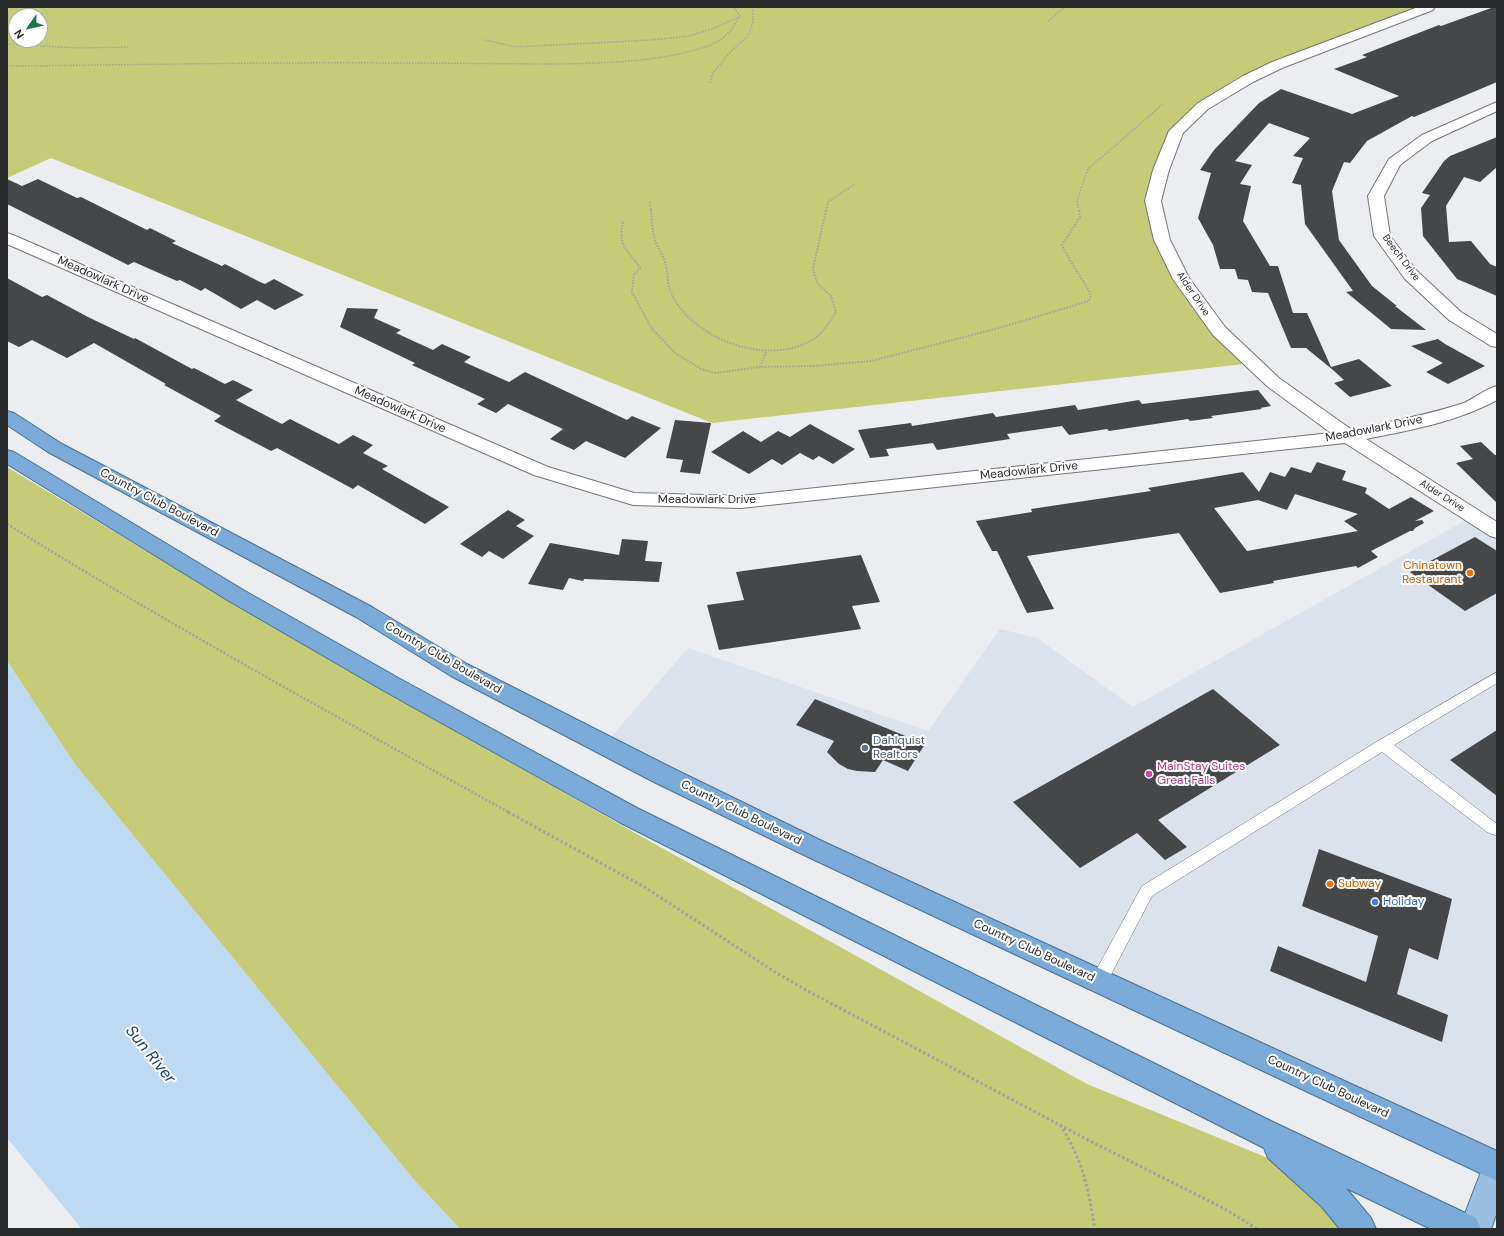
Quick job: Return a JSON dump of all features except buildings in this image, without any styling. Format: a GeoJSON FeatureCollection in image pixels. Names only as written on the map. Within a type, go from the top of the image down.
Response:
{"type":"FeatureCollection","features":[{"type":"Feature","properties":{"kind":"highway","name":"Country Club Boulevard"},"geometry":{"type":"LineString","coordinates":[[7,417],[55,448],[364,612],[459,670],[663,775],[815,849],[1497,1168]]}},
{"type":"Feature","properties":{"kind":"highway"},"geometry":{"type":"LineString","coordinates":[[7,456],[244,600],[394,686],[628,815],[1262,1132],[1465,1229]]}},
{"type":"Feature","properties":{"kind":"highway"},"geometry":{"type":"LineString","coordinates":[[1262,1132],[1333,1196],[1360,1229]]}},
{"type":"Feature","properties":{"kind":"main road"},"geometry":{"type":"LineString","coordinates":[[1476,1229],[1497,1168]]}},
{"type":"Feature","properties":{"kind":"street","name":"Alder Drive"},"geometry":{"type":"LineString","coordinates":[[1429,7],[1277,65],[1248,79],[1203,106],[1176,131],[1161,170],[1153,201],[1162,240],[1181,279],[1219,331],[1273,382],[1348,437],[1497,531]]}},
{"type":"Feature","properties":{"kind":"street","name":"Beech Drive"},"geometry":{"type":"LineString","coordinates":[[1497,106],[1427,138],[1394,162],[1376,196],[1382,236],[1411,274],[1455,316],[1497,342]]}},
{"type":"Feature","properties":{"kind":"street","name":"Meadowlark Drive"},"geometry":{"type":"LineString","coordinates":[[7,238],[541,471],[633,500],[741,502],[1348,437],[1414,423],[1472,406],[1497,392]]}},
{"type":"Feature","properties":{"kind":"lane"},"geometry":{"type":"LineString","coordinates":[[1099,981],[1147,891],[1383,745],[1497,677]]}},
{"type":"Feature","properties":{"kind":"lane"},"geometry":{"type":"LineString","coordinates":[[1383,745],[1492,828],[1497,830]]}},
{"type":"Feature","properties":{"kind":"path"},"geometry":{"type":"LineString","coordinates":[[733,7],[739,17]]}},
{"type":"Feature","properties":{"kind":"path"},"geometry":{"type":"LineString","coordinates":[[735,10],[739,7]]}},
{"type":"Feature","properties":{"kind":"path"},"geometry":{"type":"LineString","coordinates":[[710,83],[713,72],[731,51],[748,36],[753,22],[753,7]]}},
{"type":"Feature","properties":{"kind":"path"},"geometry":{"type":"LineString","coordinates":[[1048,22],[1065,7]]}},
{"type":"Feature","properties":{"kind":"path"},"geometry":{"type":"LineString","coordinates":[[485,40],[516,47],[527,47],[651,40],[688,36],[712,29],[739,17]]}},
{"type":"Feature","properties":{"kind":"path"},"geometry":{"type":"LineString","coordinates":[[7,66],[194,65],[271,62],[534,64],[603,63],[663,56],[705,47],[723,39],[734,27],[739,17]]}},
{"type":"Feature","properties":{"kind":"path"},"geometry":{"type":"LineString","coordinates":[[7,44],[78,48],[128,47]]}},
{"type":"Feature","properties":{"kind":"path"},"geometry":{"type":"LineString","coordinates":[[623,222],[620,236],[624,250],[640,268],[634,274],[632,292],[652,329],[675,353],[701,370],[715,373],[760,367],[814,366],[871,360],[999,328],[1089,301],[1091,295],[1083,279],[1071,264],[1062,245],[1080,217],[1077,200],[1088,169],[1163,104]]}},
{"type":"Feature","properties":{"kind":"path"},"geometry":{"type":"LineString","coordinates":[[650,202],[655,239],[665,262],[671,294],[686,317],[705,331],[740,347],[766,352],[789,350],[811,341],[825,329],[836,312],[832,296],[817,283],[813,269],[828,202],[855,184]]}},
{"type":"Feature","properties":{"kind":"path"},"geometry":{"type":"LineString","coordinates":[[760,367],[766,352]]}},
{"type":"Feature","properties":{"kind":"path"},"geometry":{"type":"LineString","coordinates":[[7,524],[105,585],[234,660],[646,888],[775,972],[806,990],[1059,1124],[1225,1209],[1257,1229]]}},
{"type":"Feature","properties":{"kind":"path"},"geometry":{"type":"LineString","coordinates":[[1059,1124],[1069,1138],[1082,1162],[1095,1229]]}},
{"type":"Feature","properties":{"kind":"shaded area"},"geometry":{"type":"Polygon","coordinates":[[[1473,516],[1497,531],[1497,1166],[604,745],[688,648],[928,731],[1000,629],[1037,638],[1133,707],[1473,516]]]}},
{"type":"Feature","properties":{"kind":"green space"},"geometry":{"type":"Polygon","coordinates":[[[7,7],[1429,7],[1248,79],[1176,131],[1153,201],[1181,279],[1253,363],[712,423],[51,158],[7,178],[7,7]]]}},
{"type":"Feature","properties":{"kind":"green space"},"geometry":{"type":"Polygon","coordinates":[[[7,467],[258,618],[635,833],[1087,1084],[1285,1165],[1345,1229],[460,1229],[414,1180],[74,763],[7,661],[7,467]]]}},
{"type":"Feature","properties":{"kind":"water","name":"Sun River"},"geometry":{"type":"Polygon","coordinates":[[[7,661],[74,763],[414,1180],[460,1229],[82,1229],[7,1138],[7,661]]]}},
{"type":"Feature","properties":{"kind":"place","name":"Chinatown Restaurant"},"geometry":{"type":"Point","coordinates":[1470,573]}},
{"type":"Feature","properties":{"kind":"place","name":"Dahlquist Realtors"},"geometry":{"type":"Point","coordinates":[865,748]}},
{"type":"Feature","properties":{"kind":"place","name":"MainStay Suites Great Falls"},"geometry":{"type":"Point","coordinates":[1149,774]}},
{"type":"Feature","properties":{"kind":"place","name":"Subway"},"geometry":{"type":"Point","coordinates":[1330,884]}},
{"type":"Feature","properties":{"kind":"place","name":"Holiday"},"geometry":{"type":"Point","coordinates":[1375,902]}}]}
